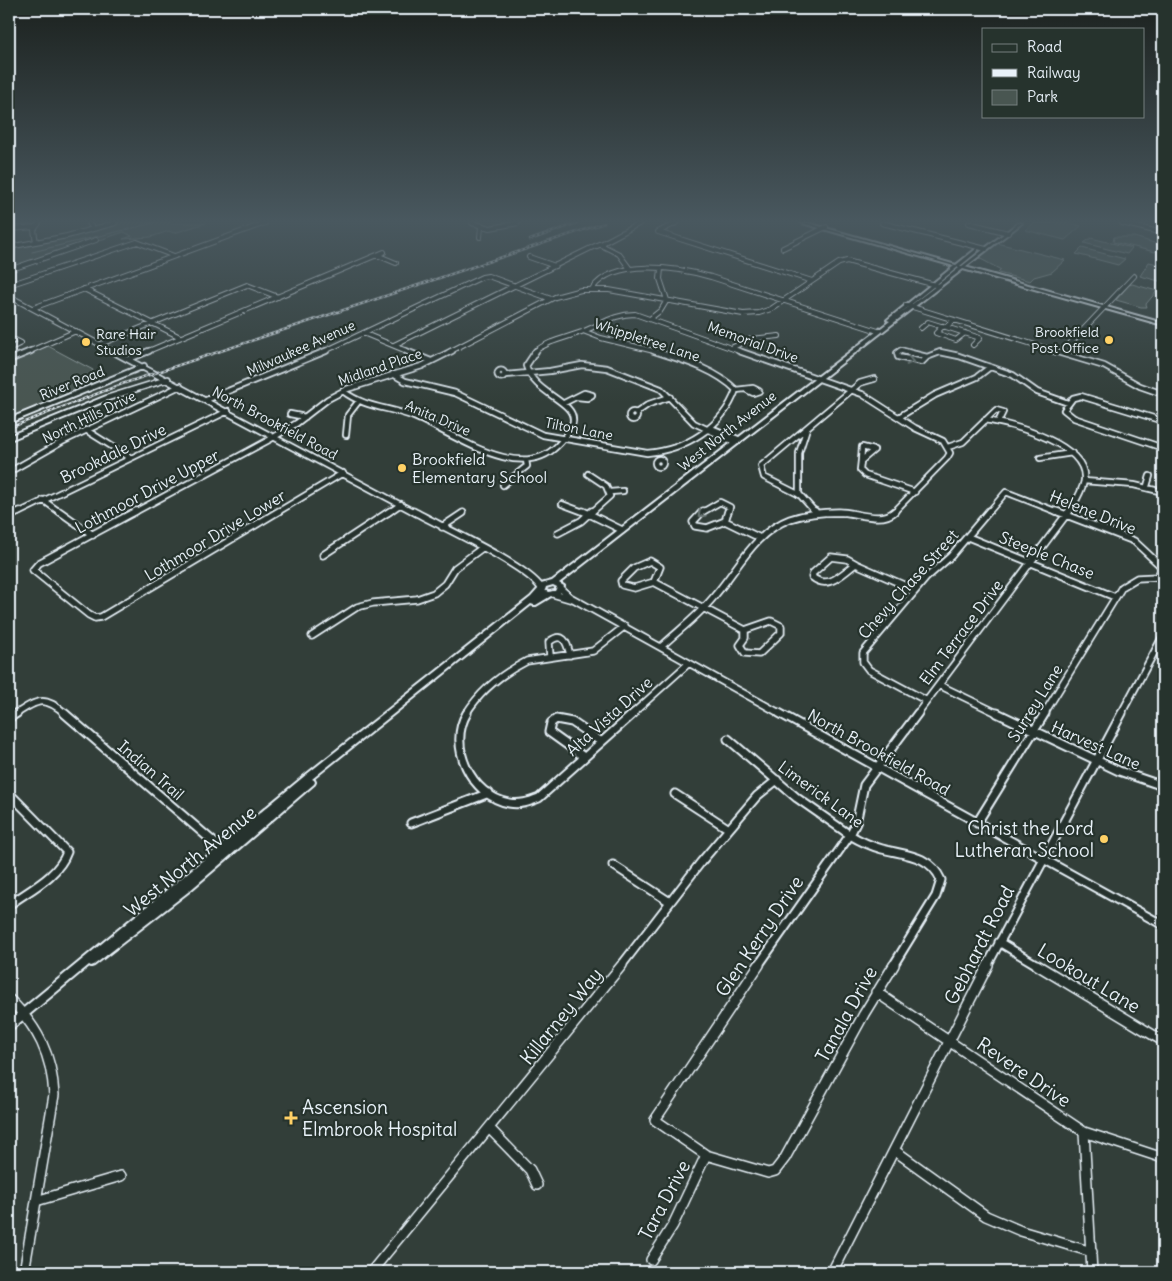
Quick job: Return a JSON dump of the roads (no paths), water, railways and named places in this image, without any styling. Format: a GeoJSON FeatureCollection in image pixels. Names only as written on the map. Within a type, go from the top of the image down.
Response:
{"type":"FeatureCollection","features":[{"type":"Feature","properties":{"kind":"main road","name":"West North Avenue"},"geometry":{"type":"LineString","coordinates":[[879,330],[913,307],[942,283]]}},
{"type":"Feature","properties":{"kind":"main road"},"geometry":{"type":"LineString","coordinates":[[1023,283],[1163,322]]}},
{"type":"Feature","properties":{"kind":"main road","name":"West North Avenue"},"geometry":{"type":"LineString","coordinates":[[9,1026],[22,1014],[151,916],[349,746],[535,597],[541,589],[591,554],[818,378],[933,284]]}},
{"type":"Feature","properties":{"kind":"main road","name":"West North Avenue"},"geometry":{"type":"LineString","coordinates":[[502,623],[561,588],[566,579],[591,554]]}},
{"type":"Feature","properties":{"kind":"main road"},"geometry":{"type":"LineString","coordinates":[[552,583],[561,588]]}},
{"type":"Feature","properties":{"kind":"main road"},"geometry":{"type":"LineString","coordinates":[[541,589],[551,594]]}},
{"type":"Feature","properties":{"kind":"street"},"geometry":{"type":"LineString","coordinates":[[33,308],[101,283]]}},
{"type":"Feature","properties":{"kind":"street"},"geometry":{"type":"LineString","coordinates":[[129,358],[312,283]]}},
{"type":"Feature","properties":{"kind":"street","name":"Milwaukee Avenue"},"geometry":{"type":"LineString","coordinates":[[206,400],[364,333],[471,283]]}},
{"type":"Feature","properties":{"kind":"street","name":"Milwaukee Avenue"},"geometry":{"type":"LineString","coordinates":[[505,283],[514,286]]}},
{"type":"Feature","properties":{"kind":"street"},"geometry":{"type":"LineString","coordinates":[[394,346],[521,283]]}},
{"type":"Feature","properties":{"kind":"street"},"geometry":{"type":"LineString","coordinates":[[596,283],[592,289],[749,314],[764,312],[809,283]]}},
{"type":"Feature","properties":{"kind":"street"},"geometry":{"type":"LineString","coordinates":[[651,318],[662,310],[667,300],[661,283]]}},
{"type":"Feature","properties":{"kind":"street"},"geometry":{"type":"LineString","coordinates":[[725,283],[879,330]]}},
{"type":"Feature","properties":{"kind":"street"},"geometry":{"type":"LineString","coordinates":[[928,283],[939,286]]}},
{"type":"Feature","properties":{"kind":"street"},"geometry":{"type":"LineString","coordinates":[[1061,353],[1127,283]]}},
{"type":"Feature","properties":{"kind":"street"},"geometry":{"type":"LineString","coordinates":[[101,344],[249,285],[278,297]]}},
{"type":"Feature","properties":{"kind":"street"},"geometry":{"type":"LineString","coordinates":[[514,286],[551,299]]}},
{"type":"Feature","properties":{"kind":"street"},"geometry":{"type":"LineString","coordinates":[[84,289],[180,337]]}},
{"type":"Feature","properties":{"kind":"street","name":"Midland Place"},"geometry":{"type":"LineString","coordinates":[[275,436],[343,391],[368,380],[431,361],[551,299],[572,291],[592,289]]}},
{"type":"Feature","properties":{"kind":"street","name":"North Brookfield Road"},"geometry":{"type":"LineString","coordinates":[[9,296],[129,358],[482,548],[528,574],[540,583],[541,589]]}},
{"type":"Feature","properties":{"kind":"street"},"geometry":{"type":"LineString","coordinates":[[906,306],[1113,370],[1136,384],[1163,394]]}},
{"type":"Feature","properties":{"kind":"street","name":"Memorial Drive"},"geometry":{"type":"LineString","coordinates":[[583,331],[610,316],[623,313],[635,314],[651,318],[851,390]]}},
{"type":"Feature","properties":{"kind":"street"},"geometry":{"type":"LineString","coordinates":[[954,320],[935,333],[956,340],[969,325]]}},
{"type":"Feature","properties":{"kind":"street"},"geometry":{"type":"LineString","coordinates":[[921,328],[928,322],[980,338],[973,345]]}},
{"type":"Feature","properties":{"kind":"street"},"geometry":{"type":"LineString","coordinates":[[9,360],[76,331]]}},
{"type":"Feature","properties":{"kind":"street"},"geometry":{"type":"LineString","coordinates":[[563,440],[573,419],[571,410],[564,403],[536,386],[527,374],[527,363],[534,351],[551,342],[583,331]]}},
{"type":"Feature","properties":{"kind":"street","name":"Whippletree Lane"},"geometry":{"type":"LineString","coordinates":[[583,331],[600,338],[638,346],[718,376],[728,380],[736,390]]}},
{"type":"Feature","properties":{"kind":"street"},"geometry":{"type":"LineString","coordinates":[[364,333],[431,361]]}},
{"type":"Feature","properties":{"kind":"street"},"geometry":{"type":"LineString","coordinates":[[733,347],[751,338],[779,336]]}},
{"type":"Feature","properties":{"kind":"street"},"geometry":{"type":"LineString","coordinates":[[9,342],[15,340],[21,343],[9,349]]}},
{"type":"Feature","properties":{"kind":"street"},"geometry":{"type":"LineString","coordinates":[[9,349],[20,356]]}},
{"type":"Feature","properties":{"kind":"street"},"geometry":{"type":"LineString","coordinates":[[927,357],[905,350],[897,353],[900,358],[915,363],[922,362],[935,352],[945,352],[1013,375],[1030,388],[1068,403]]}},
{"type":"Feature","properties":{"kind":"street"},"geometry":{"type":"LineString","coordinates":[[506,375],[527,374],[582,365],[598,366],[650,384],[670,397],[687,417],[706,429],[736,440]]}},
{"type":"Feature","properties":{"kind":"street","name":"River Road"},"geometry":{"type":"LineString","coordinates":[[9,421],[144,366]]}},
{"type":"Feature","properties":{"kind":"street"},"geometry":{"type":"LineString","coordinates":[[899,417],[913,412],[941,392],[977,379],[990,367]]}},
{"type":"Feature","properties":{"kind":"street","name":"Tilton Lane"},"geometry":{"type":"LineString","coordinates":[[393,374],[405,381],[454,393],[510,418],[535,432],[563,440],[656,453],[682,445],[706,429]]}},
{"type":"Feature","properties":{"kind":"street"},"geometry":{"type":"LineString","coordinates":[[816,513],[799,495],[768,480],[760,468],[766,460],[851,390],[863,381],[874,378]]}},
{"type":"Feature","properties":{"kind":"street"},"geometry":{"type":"LineString","coordinates":[[9,438],[102,400],[168,379]]}},
{"type":"Feature","properties":{"kind":"street","name":"North Hills Drive"},"geometry":{"type":"LineString","coordinates":[[9,472],[86,430],[180,386]]}},
{"type":"Feature","properties":{"kind":"street"},"geometry":{"type":"LineString","coordinates":[[706,429],[728,411],[734,400],[736,390],[747,390]]}},
{"type":"Feature","properties":{"kind":"street"},"geometry":{"type":"LineString","coordinates":[[661,647],[704,608],[726,584],[743,556],[776,525],[790,519],[816,513],[840,512],[873,517],[886,516],[898,509],[947,458],[950,453],[948,447],[940,440],[914,428],[872,399],[851,390]]}},
{"type":"Feature","properties":{"kind":"street","name":"Anita Drive"},"geometry":{"type":"LineString","coordinates":[[343,391],[358,402],[413,416],[501,458],[526,460],[546,454],[556,448],[563,440]]}},
{"type":"Feature","properties":{"kind":"street"},"geometry":{"type":"LineString","coordinates":[[564,403],[577,397]]}},
{"type":"Feature","properties":{"kind":"street"},"geometry":{"type":"LineString","coordinates":[[636,414],[649,404],[670,397]]}},
{"type":"Feature","properties":{"kind":"street"},"geometry":{"type":"LineString","coordinates":[[1163,421],[1087,397],[1076,397],[1068,403],[1064,410],[1070,416],[1163,448]]}},
{"type":"Feature","properties":{"kind":"street"},"geometry":{"type":"LineString","coordinates":[[346,435],[348,415],[358,402]]}},
{"type":"Feature","properties":{"kind":"street"},"geometry":{"type":"LineString","coordinates":[[948,447],[963,442],[998,410],[1003,413],[998,422]]}},
{"type":"Feature","properties":{"kind":"street","name":"Brookdale Drive"},"geometry":{"type":"LineString","coordinates":[[9,517],[129,457],[228,411]]}},
{"type":"Feature","properties":{"kind":"street"},"geometry":{"type":"LineString","coordinates":[[290,414],[305,417]]}},
{"type":"Feature","properties":{"kind":"street"},"geometry":{"type":"LineString","coordinates":[[985,420],[998,422],[1057,443],[1072,453],[1081,464],[1084,481],[1112,485],[1146,486],[1163,492]]}},
{"type":"Feature","properties":{"kind":"street"},"geometry":{"type":"LineString","coordinates":[[799,495],[799,453],[808,426]]}},
{"type":"Feature","properties":{"kind":"street"},"geometry":{"type":"LineString","coordinates":[[86,430],[129,457]]}},
{"type":"Feature","properties":{"kind":"street","name":"Lothmoor Drive Upper"},"geometry":{"type":"LineString","coordinates":[[33,570],[39,563],[275,436]]}},
{"type":"Feature","properties":{"kind":"street"},"geometry":{"type":"LineString","coordinates":[[656,453],[659,460]]}},
{"type":"Feature","properties":{"kind":"street"},"geometry":{"type":"LineString","coordinates":[[1040,458],[1072,453]]}},
{"type":"Feature","properties":{"kind":"street"},"geometry":{"type":"LineString","coordinates":[[503,485],[526,468],[526,460]]}},
{"type":"Feature","properties":{"kind":"street"},"geometry":{"type":"LineString","coordinates":[[861,462],[860,470],[865,475],[914,492]]}},
{"type":"Feature","properties":{"kind":"street","name":"Lothmoor Drive Lower"},"geometry":{"type":"LineString","coordinates":[[33,570],[89,615],[99,618],[343,473]]}},
{"type":"Feature","properties":{"kind":"street"},"geometry":{"type":"LineString","coordinates":[[558,534],[608,500],[610,492],[606,486],[588,474]]}},
{"type":"Feature","properties":{"kind":"street"},"geometry":{"type":"LineString","coordinates":[[1146,486],[1150,476]]}},
{"type":"Feature","properties":{"kind":"street","name":"Elm Terrace Drive"},"geometry":{"type":"LineString","coordinates":[[878,768],[926,700],[1067,515],[1084,481]]}},
{"type":"Feature","properties":{"kind":"street"},"geometry":{"type":"LineString","coordinates":[[610,492],[623,491]]}},
{"type":"Feature","properties":{"kind":"street","name":"Helene Drive"},"geometry":{"type":"LineString","coordinates":[[1006,492],[1134,541],[1146,550],[1163,568]]}},
{"type":"Feature","properties":{"kind":"street","name":"Chevy Chase Street"},"geometry":{"type":"LineString","coordinates":[[926,700],[873,673],[865,666],[862,658],[868,646],[915,590],[968,537],[1006,492]]}},
{"type":"Feature","properties":{"kind":"street"},"geometry":{"type":"LineString","coordinates":[[43,500],[93,535]]}},
{"type":"Feature","properties":{"kind":"street"},"geometry":{"type":"LineString","coordinates":[[725,521],[730,507],[720,502],[712,505],[693,522],[697,527],[707,528],[725,521],[760,538]]}},
{"type":"Feature","properties":{"kind":"street"},"geometry":{"type":"LineString","coordinates":[[323,555],[401,504]]}},
{"type":"Feature","properties":{"kind":"street"},"geometry":{"type":"LineString","coordinates":[[562,504],[590,514],[622,530]]}},
{"type":"Feature","properties":{"kind":"street"},"geometry":{"type":"LineString","coordinates":[[442,526],[463,513]]}},
{"type":"Feature","properties":{"kind":"street","name":"Steeple Chase"},"geometry":{"type":"LineString","coordinates":[[968,537],[1115,597]]}},
{"type":"Feature","properties":{"kind":"street"},"geometry":{"type":"LineString","coordinates":[[312,636],[357,607],[373,603],[416,599],[434,593],[445,584],[455,568],[482,548]]}},
{"type":"Feature","properties":{"kind":"street"},"geometry":{"type":"LineString","coordinates":[[856,564],[827,584],[819,583],[812,577],[812,573],[819,565],[831,557],[847,559],[915,590]]}},
{"type":"Feature","properties":{"kind":"street"},"geometry":{"type":"LineString","coordinates":[[654,582],[660,567],[650,561],[640,563],[621,581],[622,585],[629,588],[654,582],[745,630],[768,621],[779,624],[782,631],[762,653],[752,656],[744,653],[741,648],[745,638],[745,630]]}},
{"type":"Feature","properties":{"kind":"street"},"geometry":{"type":"LineString","coordinates":[[1160,577],[1163,568]]}},
{"type":"Feature","properties":{"kind":"street","name":"North Brookfield Road"},"geometry":{"type":"LineString","coordinates":[[528,574],[552,583]]}},
{"type":"Feature","properties":{"kind":"street","name":"Surrey Lane"},"geometry":{"type":"LineString","coordinates":[[977,823],[1122,586],[1131,579],[1160,577]]}},
{"type":"Feature","properties":{"kind":"street","name":"North Brookfield Road"},"geometry":{"type":"LineString","coordinates":[[561,588],[582,603],[1163,926]]}},
{"type":"Feature","properties":{"kind":"street","name":"North Brookfield Road"},"geometry":{"type":"LineString","coordinates":[[551,594],[582,603]]}},
{"type":"Feature","properties":{"kind":"street"},"geometry":{"type":"LineString","coordinates":[[411,824],[489,793],[467,770],[461,759],[458,746],[461,724],[471,706],[511,671],[527,661],[597,649],[625,626]]}},
{"type":"Feature","properties":{"kind":"street","name":"Gebhardt Road"},"geometry":{"type":"LineString","coordinates":[[832,1272],[1042,858],[1163,636]]}},
{"type":"Feature","properties":{"kind":"street"},"geometry":{"type":"LineString","coordinates":[[550,657],[549,642],[554,637],[562,637],[566,640],[570,655]]}},
{"type":"Feature","properties":{"kind":"street","name":"Alta Vista Drive"},"geometry":{"type":"LineString","coordinates":[[489,793],[508,805],[519,806],[529,804],[548,790],[689,662]]}},
{"type":"Feature","properties":{"kind":"street","name":"Harvest Lane"},"geometry":{"type":"LineString","coordinates":[[939,685],[1034,732],[1134,778],[1163,786]]}},
{"type":"Feature","properties":{"kind":"street","name":"Indian Trail"},"geometry":{"type":"LineString","coordinates":[[9,718],[41,701],[48,700],[225,851]]}},
{"type":"Feature","properties":{"kind":"street"},"geometry":{"type":"LineString","coordinates":[[584,757],[549,732],[550,726],[554,721],[561,719],[570,721],[600,741]]}},
{"type":"Feature","properties":{"kind":"street","name":"Limerick Lane"},"geometry":{"type":"LineString","coordinates":[[728,739],[806,804],[850,835],[880,848],[914,856],[934,867]]}},
{"type":"Feature","properties":{"kind":"street","name":"Glen Kerry Drive"},"geometry":{"type":"LineString","coordinates":[[706,1155],[656,1120],[775,938],[850,835],[858,821],[860,794],[878,768]]}},
{"type":"Feature","properties":{"kind":"street","name":"Killarney Way"},"geometry":{"type":"LineString","coordinates":[[371,1272],[589,1008],[670,902],[729,829],[757,796],[777,780]]}},
{"type":"Feature","properties":{"kind":"street"},"geometry":{"type":"LineString","coordinates":[[9,793],[67,852],[62,864],[9,905]]}},
{"type":"Feature","properties":{"kind":"street"},"geometry":{"type":"LineString","coordinates":[[675,794],[729,829]]}},
{"type":"Feature","properties":{"kind":"street"},"geometry":{"type":"LineString","coordinates":[[614,865],[670,902]]}},
{"type":"Feature","properties":{"kind":"street","name":"Tanala Drive"},"geometry":{"type":"LineString","coordinates":[[706,1155],[768,1172],[775,1171],[785,1158],[876,992],[940,888],[940,875],[934,867]]}},
{"type":"Feature","properties":{"kind":"street","name":"Lookout Lane"},"geometry":{"type":"LineString","coordinates":[[999,942],[1163,1041]]}},
{"type":"Feature","properties":{"kind":"street","name":"Revere Drive"},"geometry":{"type":"LineString","coordinates":[[876,992],[1084,1132],[1124,1147],[1163,1158]]}},
{"type":"Feature","properties":{"kind":"street"},"geometry":{"type":"LineString","coordinates":[[9,999],[46,1044],[52,1062],[54,1078],[54,1096],[24,1272]]}},
{"type":"Feature","properties":{"kind":"street"},"geometry":{"type":"LineString","coordinates":[[490,1129],[530,1170],[537,1184]]}},
{"type":"Feature","properties":{"kind":"street"},"geometry":{"type":"LineString","coordinates":[[1084,1132],[1092,1272]]}},
{"type":"Feature","properties":{"kind":"street"},"geometry":{"type":"LineString","coordinates":[[894,1150],[986,1216],[1021,1231],[1092,1252]]}},
{"type":"Feature","properties":{"kind":"street","name":"Tara Drive"},"geometry":{"type":"LineString","coordinates":[[651,1260],[679,1214],[706,1155]]}},
{"type":"Feature","properties":{"kind":"street"},"geometry":{"type":"LineString","coordinates":[[36,1201],[121,1176]]}},
{"type":"Feature","properties":{"kind":"railway"},"geometry":{"type":"LineString","coordinates":[[9,428],[122,384],[425,283]]}},
{"type":"Feature","properties":{"kind":"place","name":"Brookfield Post Office"},"geometry":{"type":"Point","coordinates":[1109,340]}},
{"type":"Feature","properties":{"kind":"place","name":"Rare Hair Studios"},"geometry":{"type":"Point","coordinates":[86,342]}},
{"type":"Feature","properties":{"kind":"place","name":"Brookfield Elementary School"},"geometry":{"type":"Point","coordinates":[402,468]}},
{"type":"Feature","properties":{"kind":"place","name":"Christ the Lord Lutheran School"},"geometry":{"type":"Point","coordinates":[1104,839]}},
{"type":"Feature","properties":{"kind":"place","name":"Ascension Elmbrook Hospital"},"geometry":{"type":"Point","coordinates":[291,1118]}}]}
